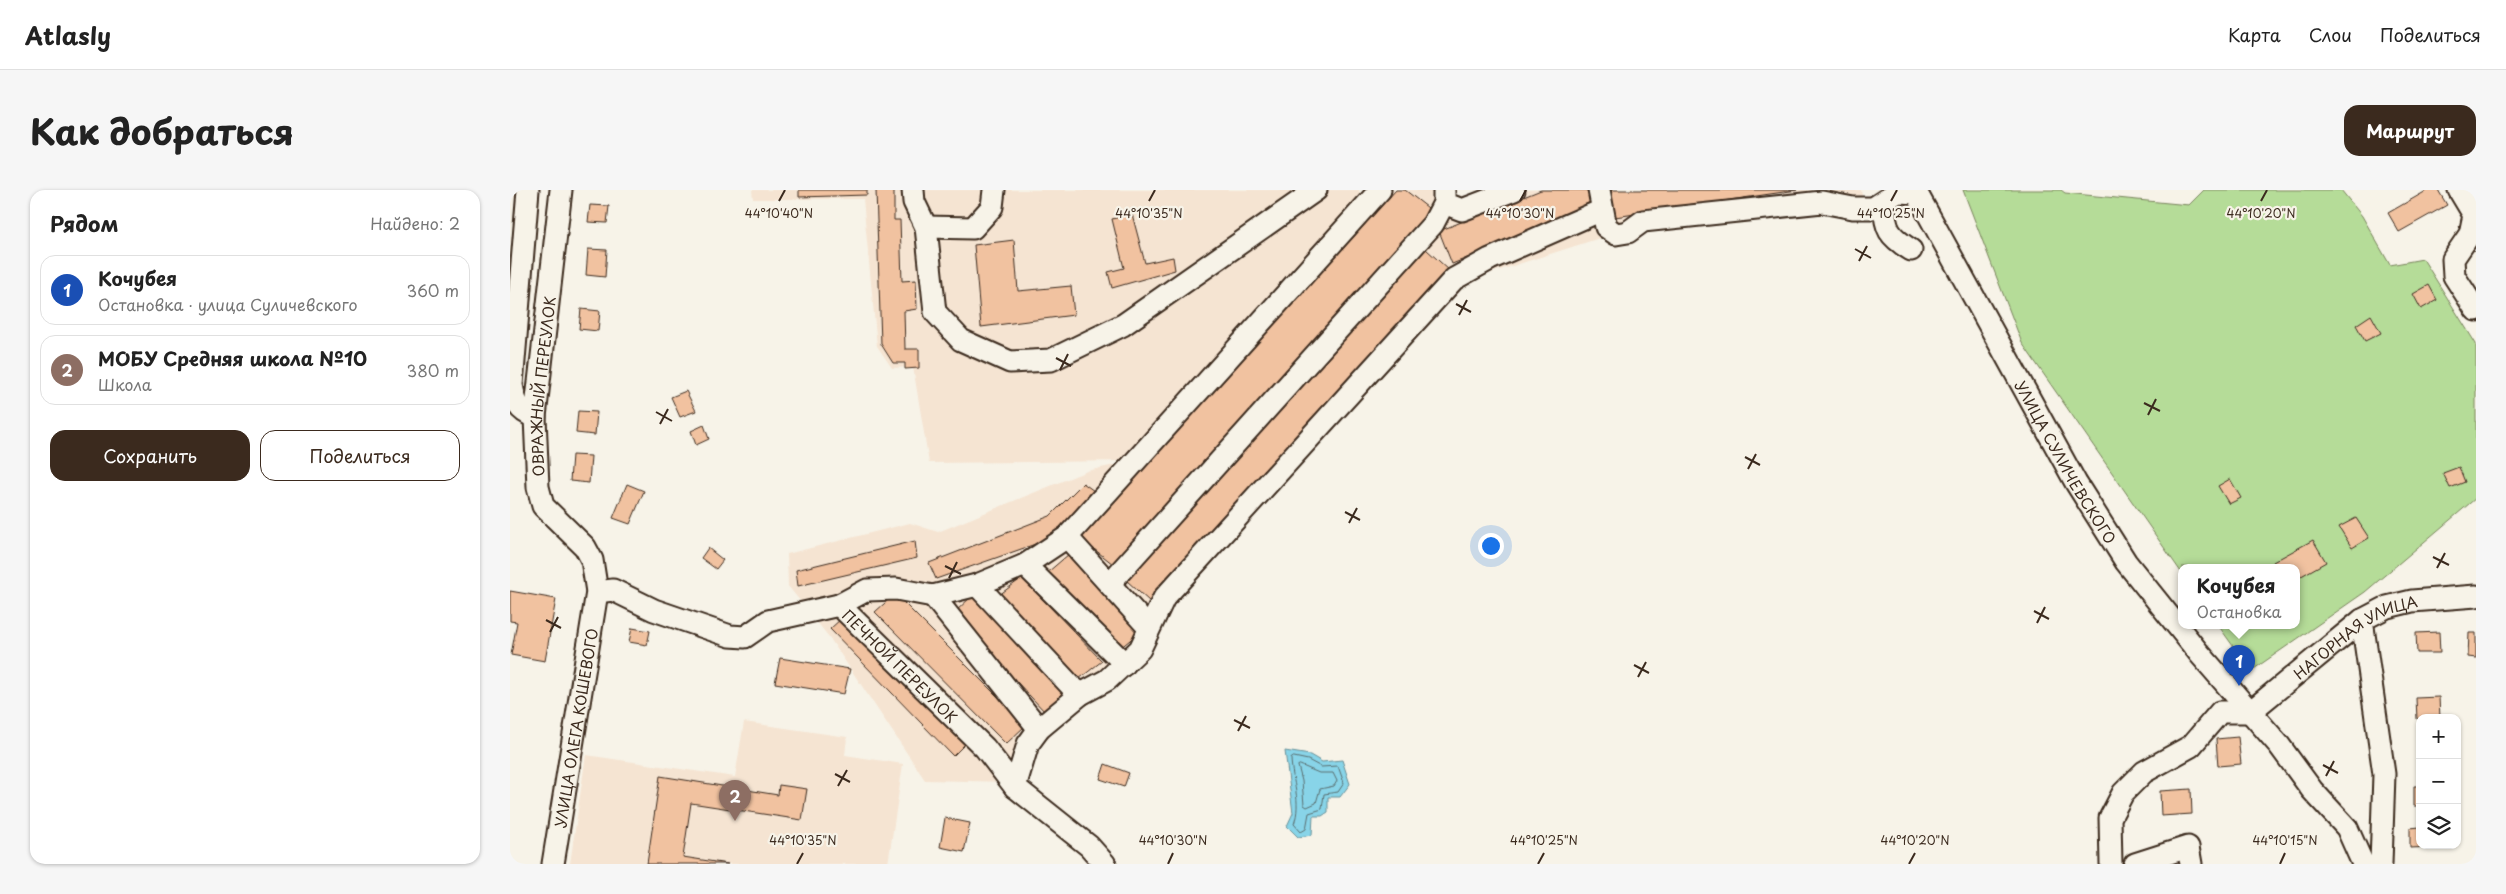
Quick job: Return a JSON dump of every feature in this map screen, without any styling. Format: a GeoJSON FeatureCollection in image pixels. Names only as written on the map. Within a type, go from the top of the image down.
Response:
{"type":"FeatureCollection","features":[{"type":"Feature","properties":{"kind":"street"},"geometry":{"type":"LineString","coordinates":[[528,190],[512,385],[516,403],[525,413],[535,417]]}},
{"type":"Feature","properties":{"kind":"street","name":"ОВРАЖНЫЙ ПЕРЕУЛОК"},"geometry":{"type":"LineString","coordinates":[[561,190],[535,417],[538,487],[543,506],[585,547],[592,560],[597,592]]}},
{"type":"Feature","properties":{"kind":"street"},"geometry":{"type":"LineString","coordinates":[[913,190],[914,202],[926,227],[935,312],[962,340],[1010,362],[1051,360],[1123,324],[1316,190]]}},
{"type":"Feature","properties":{"kind":"street"},"geometry":{"type":"LineString","coordinates":[[926,227],[973,228],[992,207],[994,190]]}},
{"type":"Feature","properties":{"kind":"street"},"geometry":{"type":"LineString","coordinates":[[838,605],[867,590],[896,589],[933,596],[977,585],[1025,565],[1067,537],[1380,190]]}},
{"type":"Feature","properties":{"kind":"street"},"geometry":{"type":"LineString","coordinates":[[1110,582],[1433,224],[1444,197],[1462,210],[1514,190]]}},
{"type":"Feature","properties":{"kind":"street"},"geometry":{"type":"LineString","coordinates":[[2459,190],[2475,215],[2470,234],[2453,259],[2454,276],[2476,310]]}},
{"type":"Feature","properties":{"kind":"street"},"geometry":{"type":"LineString","coordinates":[[1015,786],[1028,744],[1039,729],[1081,694],[1106,680],[1140,649],[1148,627],[1164,598],[1454,279],[1601,200],[1606,228],[1616,234],[1628,232],[1643,221],[1822,202],[1853,208],[1874,208],[1898,192],[1916,192]]}},
{"type":"Feature","properties":{"kind":"street","name":"УЛИЦА СУЛИЧЕВСКОГО"},"geometry":{"type":"LineString","coordinates":[[1916,192],[2076,483],[2126,562],[2178,627]]}},
{"type":"Feature","properties":{"kind":"street"},"geometry":{"type":"LineString","coordinates":[[1884,203],[1885,222],[1893,238],[1911,250]]}},
{"type":"Feature","properties":{"kind":"street"},"geometry":{"type":"LineString","coordinates":[[1067,537],[1110,582],[1148,627]]}},
{"type":"Feature","properties":{"kind":"street"},"geometry":{"type":"LineString","coordinates":[[1025,565],[1125,664]]}},
{"type":"Feature","properties":{"kind":"street"},"geometry":{"type":"LineString","coordinates":[[977,585],[1071,686],[1081,694]]}},
{"type":"Feature","properties":{"kind":"street","name":"ПЕЧНОЙ ПЕРЕУЛОК"},"geometry":{"type":"LineString","coordinates":[[597,592],[613,590],[654,610],[730,636],[746,637],[768,621],[838,605],[985,748],[1015,786],[1089,846],[1103,863]]}},
{"type":"Feature","properties":{"kind":"street","name":"УЛИЦА ОЛЕГА КОШЕВОГО"},"geometry":{"type":"LineString","coordinates":[[553,864],[597,592]]}},
{"type":"Feature","properties":{"kind":"street"},"geometry":{"type":"LineString","coordinates":[[933,596],[1039,729]]}},
{"type":"Feature","properties":{"kind":"street","name":"НАГОРНАЯ УЛИЦА"},"geometry":{"type":"LineString","coordinates":[[2250,712],[2362,620],[2387,607],[2412,601],[2476,596]]}},
{"type":"Feature","properties":{"kind":"street"},"geometry":{"type":"LineString","coordinates":[[2362,620],[2384,774],[2381,864]]}},
{"type":"Feature","properties":{"kind":"street","name":"УЛИЦА СУЛИЧЕВСКОГО"},"geometry":{"type":"LineString","coordinates":[[2180,629],[2279,745],[2312,790],[2347,828],[2363,864]]}},
{"type":"Feature","properties":{"kind":"street"},"geometry":{"type":"LineString","coordinates":[[2111,864],[2110,818],[2122,793],[2144,772],[2191,746],[2220,712],[2250,712]]}},
{"type":"Feature","properties":{"kind":"street"},"geometry":{"type":"LineString","coordinates":[[2135,864],[2188,847],[2191,864]]}},
{"type":"Feature","properties":{"kind":"shaded area"},"geometry":{"type":"Polygon","coordinates":[[[752,190],[1359,190],[1362,198],[1375,190],[1430,190],[1456,207],[1505,190],[1861,190],[1863,200],[1606,236],[1454,285],[1009,782],[925,780],[829,637],[788,586],[787,554],[910,523],[938,532],[1087,471],[1133,461],[929,463],[913,367],[892,368],[877,346],[863,199],[753,199],[752,190]]]}},
{"type":"Feature","properties":{"kind":"shaded area"},"geometry":{"type":"Polygon","coordinates":[[[744,722],[847,737],[845,755],[903,764],[888,864],[570,864],[586,755],[735,777],[744,722]]]}},
{"type":"Feature","properties":{"kind":"green space"},"geometry":{"type":"Polygon","coordinates":[[[1963,190],[2061,190],[2065,193],[2189,205],[2204,190],[2341,190],[2362,216],[2390,265],[2423,259],[2476,344],[2476,498],[2365,592],[2251,671],[2221,629],[2300,629],[2300,564],[2178,564],[2178,568],[2022,343],[1963,190]]]}},
{"type":"Feature","properties":{"kind":"water"},"geometry":{"type":"Polygon","coordinates":[[[1285,751],[1310,755],[1322,762],[1342,760],[1350,784],[1340,797],[1328,797],[1328,812],[1322,816],[1313,816],[1312,835],[1298,837],[1287,826],[1293,813],[1285,751]]]}},
{"type":"Feature","properties":{"kind":"building"},"geometry":{"type":"Polygon","coordinates":[[[799,190],[867,190],[867,195],[799,197],[799,190]]]}},
{"type":"Feature","properties":{"kind":"building"},"geometry":{"type":"Polygon","coordinates":[[[876,190],[894,190],[894,220],[900,220],[902,281],[916,280],[917,309],[904,311],[905,349],[919,349],[919,368],[905,369],[905,363],[893,363],[881,344],[876,190]]]}},
{"type":"Feature","properties":{"kind":"building"},"geometry":{"type":"Polygon","coordinates":[[[1396,190],[1405,190],[1432,211],[1113,564],[1080,538],[1396,190]]]}},
{"type":"Feature","properties":{"kind":"building"},"geometry":{"type":"Polygon","coordinates":[[[1541,190],[1587,190],[1594,208],[1452,264],[1439,231],[1541,190]]]}},
{"type":"Feature","properties":{"kind":"building"},"geometry":{"type":"Polygon","coordinates":[[[1611,190],[1797,190],[1615,217],[1611,190]]]}},
{"type":"Feature","properties":{"kind":"building"},"geometry":{"type":"Polygon","coordinates":[[[2428,190],[2438,190],[2447,205],[2399,232],[2388,213],[2428,190]]]}},
{"type":"Feature","properties":{"kind":"building"},"geometry":{"type":"Polygon","coordinates":[[[590,205],[609,206],[607,223],[588,222],[590,205]]]}},
{"type":"Feature","properties":{"kind":"building"},"geometry":{"type":"Polygon","coordinates":[[[1132,214],[1145,263],[1173,257],[1175,270],[1112,288],[1108,272],[1124,268],[1112,219],[1132,214]]]}},
{"type":"Feature","properties":{"kind":"building"},"geometry":{"type":"Polygon","coordinates":[[[1014,240],[1018,291],[1071,286],[1074,315],[981,327],[974,245],[1014,240]]]}},
{"type":"Feature","properties":{"kind":"building"},"geometry":{"type":"Polygon","coordinates":[[[588,249],[607,250],[605,277],[586,275],[588,249]]]}},
{"type":"Feature","properties":{"kind":"building"},"geometry":{"type":"Polygon","coordinates":[[[1426,249],[1450,271],[1150,602],[1126,580],[1426,249]]]}},
{"type":"Feature","properties":{"kind":"building"},"geometry":{"type":"Polygon","coordinates":[[[2429,285],[2437,300],[2421,309],[2413,294],[2429,285]]]}},
{"type":"Feature","properties":{"kind":"building"},"geometry":{"type":"Polygon","coordinates":[[[581,309],[600,311],[598,331],[579,329],[581,309]]]}},
{"type":"Feature","properties":{"kind":"building"},"geometry":{"type":"Polygon","coordinates":[[[2371,315],[2381,333],[2365,341],[2356,325],[2371,315]]]}},
{"type":"Feature","properties":{"kind":"building"},"geometry":{"type":"Polygon","coordinates":[[[686,391],[696,411],[680,417],[671,397],[686,391]]]}},
{"type":"Feature","properties":{"kind":"building"},"geometry":{"type":"Polygon","coordinates":[[[578,411],[597,412],[595,435],[576,433],[578,411]]]}},
{"type":"Feature","properties":{"kind":"building"},"geometry":{"type":"Polygon","coordinates":[[[704,425],[709,439],[696,445],[691,431],[704,425]]]}},
{"type":"Feature","properties":{"kind":"building"},"geometry":{"type":"Polygon","coordinates":[[[572,455],[591,456],[589,483],[570,481],[572,455]]]}},
{"type":"Feature","properties":{"kind":"building"},"geometry":{"type":"Polygon","coordinates":[[[2459,467],[2465,482],[2450,488],[2443,473],[2459,467]]]}},
{"type":"Feature","properties":{"kind":"building"},"geometry":{"type":"Polygon","coordinates":[[[2230,479],[2241,498],[2229,504],[2218,486],[2230,479]]]}},
{"type":"Feature","properties":{"kind":"building"},"geometry":{"type":"Polygon","coordinates":[[[1083,483],[1101,496],[1061,535],[936,579],[929,563],[1050,516],[1083,483]]]}},
{"type":"Feature","properties":{"kind":"building"},"geometry":{"type":"Polygon","coordinates":[[[627,484],[644,491],[630,524],[613,518],[627,484]]]}},
{"type":"Feature","properties":{"kind":"building"},"geometry":{"type":"Polygon","coordinates":[[[2356,518],[2369,538],[2352,548],[2339,527],[2356,518]]]}},
{"type":"Feature","properties":{"kind":"building"},"geometry":{"type":"Polygon","coordinates":[[[2313,540],[2326,562],[2300,577],[2300,564],[2274,564],[2273,562],[2313,540]]]}},
{"type":"Feature","properties":{"kind":"building"},"geometry":{"type":"Polygon","coordinates":[[[915,541],[917,558],[798,586],[796,570],[915,541]]]}},
{"type":"Feature","properties":{"kind":"building"},"geometry":{"type":"Polygon","coordinates":[[[708,548],[723,560],[716,569],[701,558],[708,548]]]}},
{"type":"Feature","properties":{"kind":"building"},"geometry":{"type":"Polygon","coordinates":[[[1069,554],[1141,631],[1119,649],[1048,572],[1069,554]]]}},
{"type":"Feature","properties":{"kind":"building"},"geometry":{"type":"Polygon","coordinates":[[[1022,578],[1102,661],[1079,679],[999,595],[1022,578]]]}},
{"type":"Feature","properties":{"kind":"building"},"geometry":{"type":"Polygon","coordinates":[[[510,591],[556,599],[545,661],[511,655],[517,622],[510,621],[510,591]]]}},
{"type":"Feature","properties":{"kind":"building"},"geometry":{"type":"Polygon","coordinates":[[[895,594],[1026,725],[1006,744],[875,612],[895,594]]]}},
{"type":"Feature","properties":{"kind":"building"},"geometry":{"type":"Polygon","coordinates":[[[974,594],[1067,692],[1046,713],[953,614],[974,594]]]}},
{"type":"Feature","properties":{"kind":"building"},"geometry":{"type":"Polygon","coordinates":[[[842,618],[965,744],[953,756],[830,629],[842,618]]]}},
{"type":"Feature","properties":{"kind":"building"},"geometry":{"type":"Polygon","coordinates":[[[632,628],[650,631],[647,645],[629,642],[632,628]]]}},
{"type":"Feature","properties":{"kind":"building"},"geometry":{"type":"Polygon","coordinates":[[[2439,632],[2440,653],[2417,653],[2416,633],[2439,632]]]}},
{"type":"Feature","properties":{"kind":"building"},"geometry":{"type":"Polygon","coordinates":[[[2469,633],[2476,633],[2476,658],[2468,657],[2469,633]]]}},
{"type":"Feature","properties":{"kind":"building"},"geometry":{"type":"Polygon","coordinates":[[[780,658],[850,669],[844,694],[775,683],[780,658]]]}},
{"type":"Feature","properties":{"kind":"building"},"geometry":{"type":"Polygon","coordinates":[[[2439,697],[2440,714],[2417,714],[2416,698],[2439,697]]]}},
{"type":"Feature","properties":{"kind":"building"},"geometry":{"type":"Polygon","coordinates":[[[2238,737],[2241,764],[2218,766],[2216,739],[2238,737]]]}},
{"type":"Feature","properties":{"kind":"building"},"geometry":{"type":"Polygon","coordinates":[[[1105,764],[1129,773],[1124,787],[1100,779],[1105,764]]]}},
{"type":"Feature","properties":{"kind":"building"},"geometry":{"type":"Polygon","coordinates":[[[660,776],[778,795],[779,785],[807,789],[802,820],[691,803],[683,857],[728,864],[647,864],[660,776]]]}},
{"type":"Feature","properties":{"kind":"building"},"geometry":{"type":"Polygon","coordinates":[[[2414,786],[2416,786],[2416,806],[2414,806],[2414,786]]]}},
{"type":"Feature","properties":{"kind":"building"},"geometry":{"type":"Polygon","coordinates":[[[2191,789],[2192,814],[2161,816],[2160,791],[2191,789]]]}},
{"type":"Feature","properties":{"kind":"building"},"geometry":{"type":"Polygon","coordinates":[[[945,818],[970,823],[964,852],[940,847],[945,818]]]}},
{"type":"Feature","properties":{"kind":"building"},"geometry":{"type":"Polygon","coordinates":[[[2416,827],[2416,848],[2410,848],[2410,828],[2416,827]]]}},
{"type":"Feature","properties":{"kind":"place","name":"Кочубея"},"geometry":{"type":"Point","coordinates":[2239,686]}},
{"type":"Feature","properties":{"kind":"place","name":"МОБУ Средняя школа №10"},"geometry":{"type":"Point","coordinates":[735,821]}}]}
